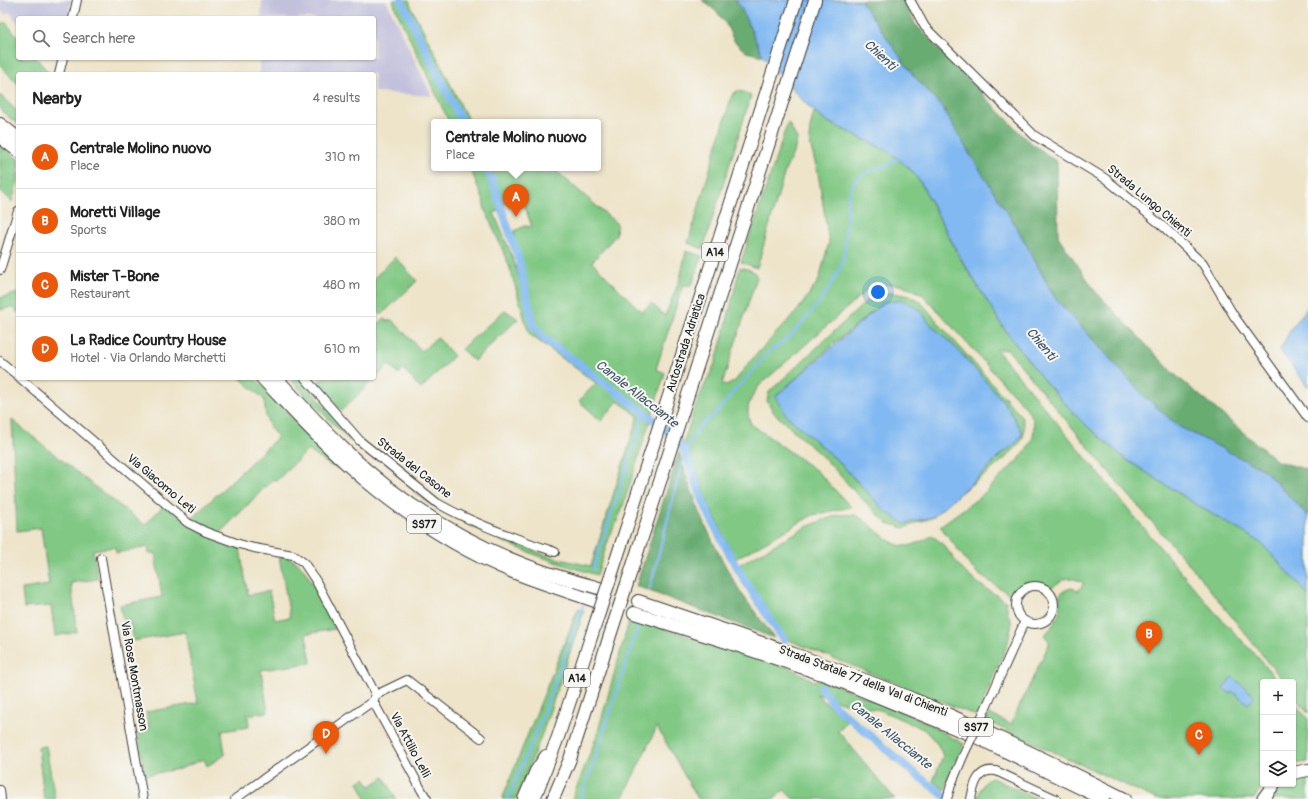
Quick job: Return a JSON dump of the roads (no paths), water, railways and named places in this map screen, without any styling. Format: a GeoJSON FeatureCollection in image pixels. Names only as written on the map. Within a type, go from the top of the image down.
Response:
{"type":"FeatureCollection","features":[{"type":"Feature","properties":{"kind":"highway","name":"Autostrada Adriatica"},"geometry":{"type":"LineString","coordinates":[[534,799],[558,737],[597,619],[796,0]]}},
{"type":"Feature","properties":{"kind":"highway","name":"Autostrada Adriatica"},"geometry":{"type":"LineString","coordinates":[[554,799],[570,759],[815,0]]}},
{"type":"Feature","properties":{"kind":"highway"},"geometry":{"type":"LineString","coordinates":[[0,124],[16,136]]}},
{"type":"Feature","properties":{"kind":"highway"},"geometry":{"type":"LineString","coordinates":[[0,136],[16,149]]}},
{"type":"Feature","properties":{"kind":"highway","name":"SS77"},"geometry":{"type":"LineString","coordinates":[[264,380],[337,456],[376,490],[411,516],[448,539],[516,572],[595,601]]}},
{"type":"Feature","properties":{"kind":"highway","name":"SS77"},"geometry":{"type":"LineString","coordinates":[[278,380],[344,449],[382,483],[418,509],[489,550],[524,565],[599,588]]}},
{"type":"Feature","properties":{"kind":"highway","name":"Strada Statale 77 della Val di Chienti"},"geometry":{"type":"LineString","coordinates":[[638,601],[824,670],[912,699],[977,727],[1125,799]]}},
{"type":"Feature","properties":{"kind":"highway","name":"Strada Statale 77 della Val di Chienti"},"geometry":{"type":"LineString","coordinates":[[634,613],[780,654]]}},
{"type":"Feature","properties":{"kind":"highway","name":"Strada Statale 77 della Val di Chienti"},"geometry":{"type":"LineString","coordinates":[[824,670],[974,736],[1103,799]]}},
{"type":"Feature","properties":{"kind":"highway"},"geometry":{"type":"LineString","coordinates":[[950,726],[971,742],[1089,799]]}},
{"type":"Feature","properties":{"kind":"highway"},"geometry":{"type":"LineString","coordinates":[[524,799],[536,770],[558,737]]}},
{"type":"Feature","properties":{"kind":"highway"},"geometry":{"type":"LineString","coordinates":[[1296,772],[1308,770]]}},
{"type":"Feature","properties":{"kind":"highway"},"geometry":{"type":"LineString","coordinates":[[1263,799],[1272,787]]}},
{"type":"Feature","properties":{"kind":"street"},"geometry":{"type":"LineString","coordinates":[[74,16],[77,0]]}},
{"type":"Feature","properties":{"kind":"street","name":"Strada Lungo Chienti"},"geometry":{"type":"LineString","coordinates":[[910,0],[925,27],[1035,136],[1106,179],[1166,229],[1203,264],[1234,316],[1308,418]]}},
{"type":"Feature","properties":{"kind":"street"},"geometry":{"type":"LineString","coordinates":[[60,72],[62,60]]}},
{"type":"Feature","properties":{"kind":"street"},"geometry":{"type":"LineString","coordinates":[[0,270],[16,218]]}},
{"type":"Feature","properties":{"kind":"street","name":"Via Giacomo Leti"},"geometry":{"type":"LineString","coordinates":[[0,361],[16,374]]}},
{"type":"Feature","properties":{"kind":"street","name":"Via Giacomo Leti"},"geometry":{"type":"LineString","coordinates":[[22,380],[188,523],[206,532],[239,544],[293,555],[304,563],[316,581],[375,698]]}},
{"type":"Feature","properties":{"kind":"street","name":"Strada del Casone"},"geometry":{"type":"LineString","coordinates":[[307,380],[360,442],[437,503],[450,511],[504,534],[555,552]]}},
{"type":"Feature","properties":{"kind":"street","name":"Via Rose Montmasson"},"geometry":{"type":"LineString","coordinates":[[101,558],[143,799]]}},
{"type":"Feature","properties":{"kind":"street"},"geometry":{"type":"LineString","coordinates":[[1033,586],[1045,589],[1053,598],[1054,603],[1052,614],[1048,619],[1039,624],[1025,621],[1016,608],[1018,596],[1027,588],[1033,586]]}},
{"type":"Feature","properties":{"kind":"street"},"geometry":{"type":"LineString","coordinates":[[948,796],[964,754],[1025,621]]}},
{"type":"Feature","properties":{"kind":"street"},"geometry":{"type":"LineString","coordinates":[[235,799],[375,698],[407,680],[481,738]]}},
{"type":"Feature","properties":{"kind":"street","name":"Via Attilio Lelli"},"geometry":{"type":"LineString","coordinates":[[375,698],[427,799]]}},
{"type":"Feature","properties":{"kind":"street"},"geometry":{"type":"LineString","coordinates":[[972,799],[976,780],[984,772],[990,770],[996,771],[1056,799]]}},
{"type":"Feature","properties":{"kind":"street"},"geometry":{"type":"LineString","coordinates":[[0,790],[1,799]]}},
{"type":"Feature","properties":{"kind":"water","name":"Chienti"},"geometry":{"type":"Polygon","coordinates":[[[736,0],[860,0],[913,75],[943,108],[969,153],[1017,228],[1055,298],[1143,395],[1178,426],[1264,470],[1308,516],[1308,596],[1302,587],[1260,542],[1200,507],[1124,458],[1080,420],[1042,378],[1005,330],[960,257],[921,183],[911,170],[890,152],[824,120],[806,104],[763,56],[736,0]]]}},
{"type":"Feature","properties":{"kind":"water"},"geometry":{"type":"Polygon","coordinates":[[[904,300],[921,311],[929,323],[958,350],[1004,402],[1023,433],[1016,443],[999,456],[986,470],[933,517],[904,524],[885,511],[838,461],[786,415],[776,396],[884,302],[904,300]]]}},
{"type":"Feature","properties":{"kind":"water"},"geometry":{"type":"Polygon","coordinates":[[[1308,307],[1308,387],[1280,350],[1291,329],[1308,307]]]}},
{"type":"Feature","properties":{"kind":"water"},"geometry":{"type":"Polygon","coordinates":[[[1232,677],[1255,696],[1248,704],[1232,691],[1230,694],[1223,688],[1232,677]]]}},
{"type":"Feature","properties":{"kind":"waterway","name":"Canale Allacciante"},"geometry":{"type":"LineString","coordinates":[[401,0],[460,119]]}},
{"type":"Feature","properties":{"kind":"waterway"},"geometry":{"type":"LineString","coordinates":[[650,588],[685,451],[699,427],[716,413],[755,369],[766,354],[790,337],[819,303],[830,287],[842,264],[845,249],[848,197],[854,182],[872,170],[886,166],[900,157]]}},
{"type":"Feature","properties":{"kind":"waterway","name":"Canale Allacciante"},"geometry":{"type":"LineString","coordinates":[[488,171],[492,180],[519,260],[533,324],[542,337],[653,419],[674,437],[685,451],[696,484],[721,539],[751,591],[784,640]]}},
{"type":"Feature","properties":{"kind":"waterway"},"geometry":{"type":"LineString","coordinates":[[593,569],[641,425],[643,412]]}},
{"type":"Feature","properties":{"kind":"waterway"},"geometry":{"type":"LineString","coordinates":[[508,799],[539,725],[583,606]]}},
{"type":"Feature","properties":{"kind":"waterway"},"geometry":{"type":"LineString","coordinates":[[581,799],[637,629]]}},
{"type":"Feature","properties":{"kind":"waterway","name":"Canale Allacciante"},"geometry":{"type":"LineString","coordinates":[[821,687],[835,706],[914,773],[949,799]]}},
{"type":"Feature","properties":{"kind":"tunnel"},"geometry":{"type":"LineString","coordinates":[[599,588],[638,601]]}},
{"type":"Feature","properties":{"kind":"tunnel"},"geometry":{"type":"LineString","coordinates":[[595,601],[634,613]]}},
{"type":"Feature","properties":{"kind":"place","name":"Centrale Molino nuovo"},"geometry":{"type":"Point","coordinates":[516,217]}},
{"type":"Feature","properties":{"kind":"place","name":"Moretti Village"},"geometry":{"type":"Point","coordinates":[1149,654]}},
{"type":"Feature","properties":{"kind":"place","name":"La Radice Country House"},"geometry":{"type":"Point","coordinates":[326,754]}},
{"type":"Feature","properties":{"kind":"place","name":"Mister T-Bone"},"geometry":{"type":"Point","coordinates":[1199,755]}}]}
